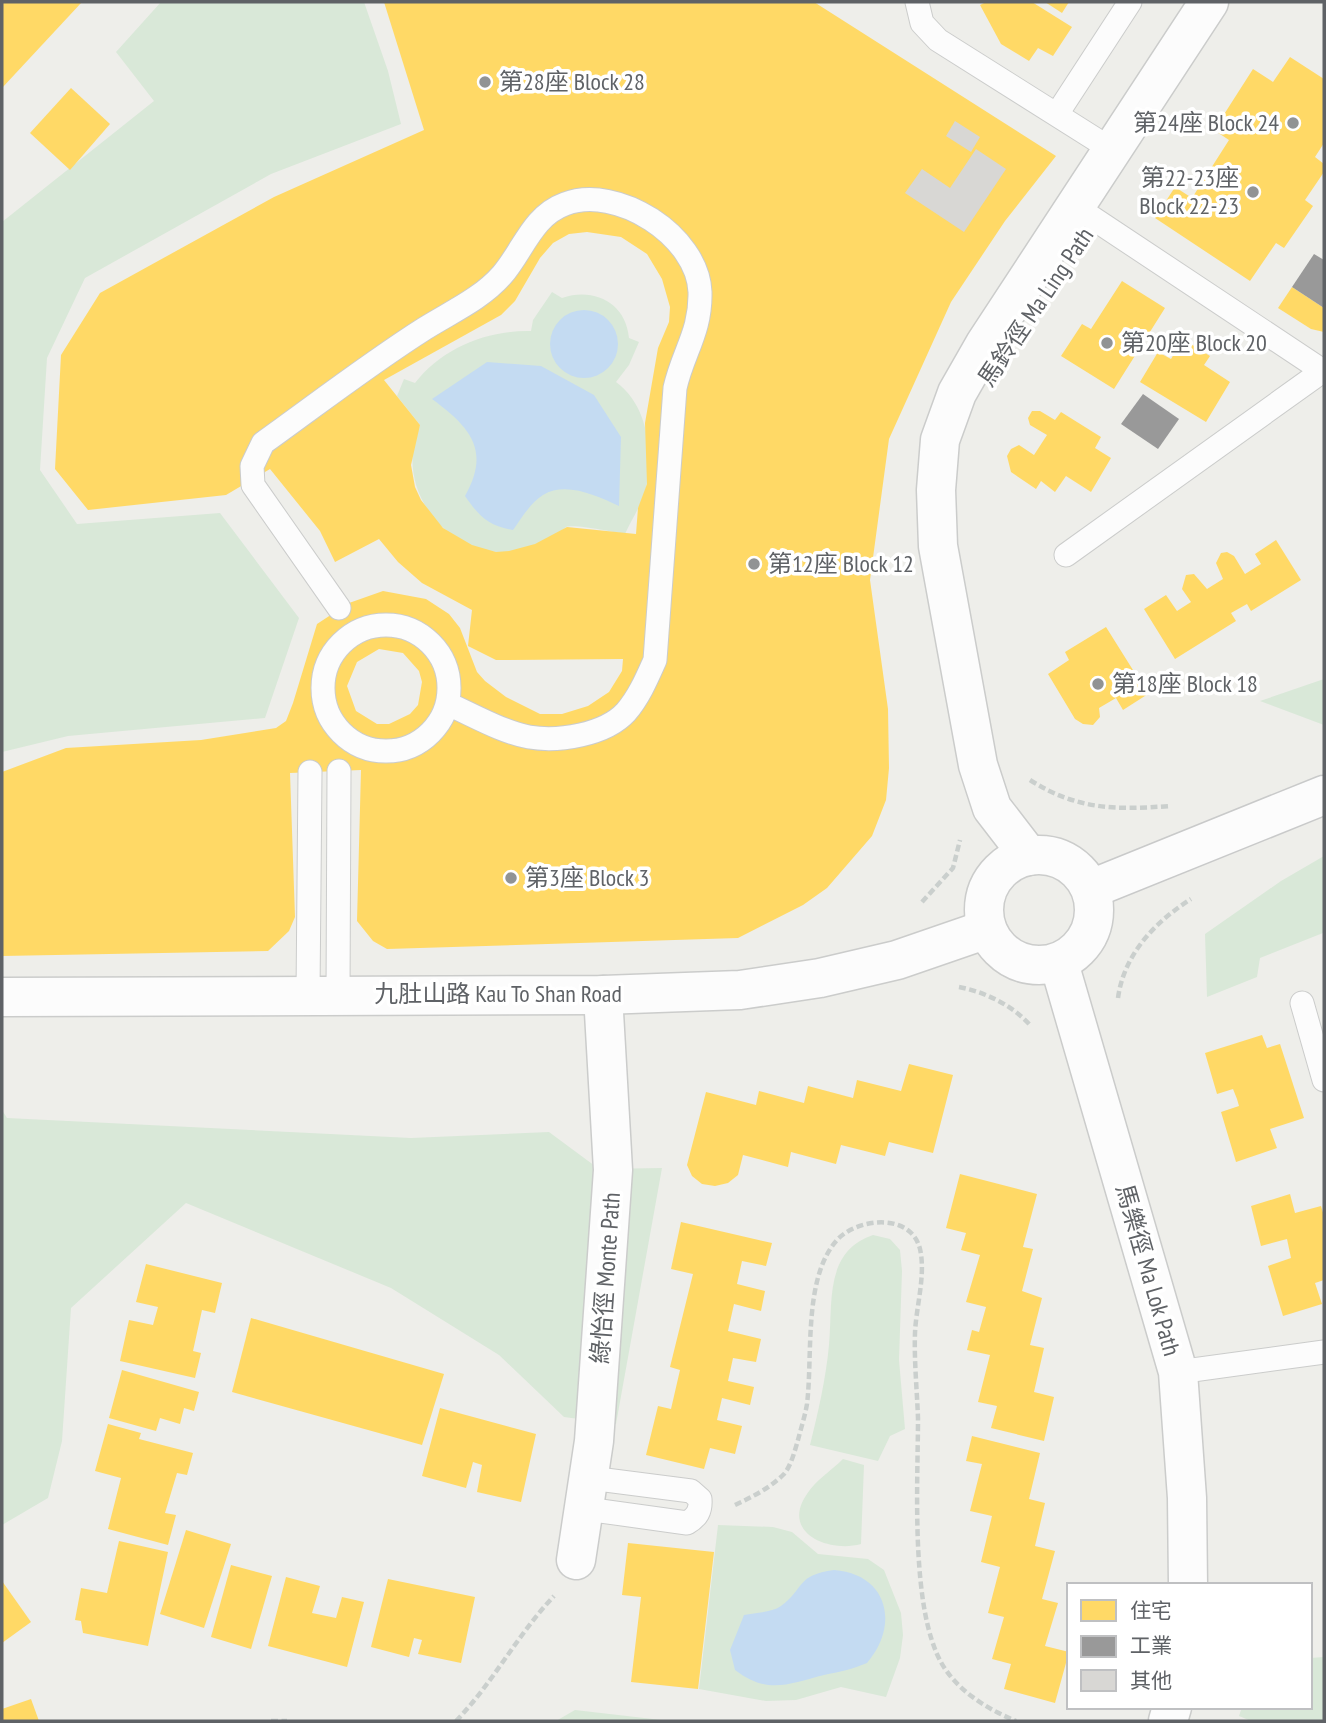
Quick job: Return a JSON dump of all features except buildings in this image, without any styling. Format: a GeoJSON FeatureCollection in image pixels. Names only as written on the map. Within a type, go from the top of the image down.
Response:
{"type":"FeatureCollection","features":[{"type":"Feature","properties":{"kind":"street","name":"馬鈴徑 Ma Ling Path"},"geometry":{"type":"LineString","coordinates":[[1029,856],[992,808],[978,765],[938,546],[940,440],[957,393],[1028,276],[1114,150],[1209,2]]}},
{"type":"Feature","properties":{"kind":"street"},"geometry":{"type":"LineString","coordinates":[[1091,889],[1324,795]]}},
{"type":"Feature","properties":{"kind":"street"},"geometry":{"type":"LineString","coordinates":[[1048,855],[1065,861],[1080,873],[1091,889],[1095,906],[1086,940],[1074,953],[1059,962],[1041,966],[1008,957],[995,945],[987,929],[984,910],[987,892],[1004,869],[1029,856],[1048,855]]}},
{"type":"Feature","properties":{"kind":"street","name":"九肚山路 Kau To Shan Road"},"geometry":{"type":"LineString","coordinates":[[2,998],[323,994],[603,995],[740,990],[820,978],[897,960],[987,929]]}},
{"type":"Feature","properties":{"kind":"street","name":"馬樂徑 Ma Lok Path"},"geometry":{"type":"LineString","coordinates":[[1059,962],[1178,1372],[1187,1498],[1188,1583]]}},
{"type":"Feature","properties":{"kind":"street","name":"綠怡徑 Monte Path"},"geometry":{"type":"LineString","coordinates":[[576,1560],[588,1493],[613,1170],[603,995]]}},
{"type":"Feature","properties":{"kind":"lane"},"geometry":{"type":"LineString","coordinates":[[916,2],[922,23],[938,40],[1114,150]]}},
{"type":"Feature","properties":{"kind":"lane"},"geometry":{"type":"LineString","coordinates":[[1057,114],[1130,2]]}},
{"type":"Feature","properties":{"kind":"lane"},"geometry":{"type":"LineString","coordinates":[[339,608],[253,485],[253,466],[263,443],[424,329],[476,298],[503,274],[538,221],[565,204],[598,200],[624,204],[647,216],[690,258],[700,288],[694,341],[680,365],[676,388],[655,660],[643,687],[625,714],[595,730],[558,739],[527,737],[447,704]]}},
{"type":"Feature","properties":{"kind":"lane"},"geometry":{"type":"LineString","coordinates":[[1066,555],[1324,371],[1076,207]]}},
{"type":"Feature","properties":{"kind":"lane"},"geometry":{"type":"LineString","coordinates":[[379,625],[401,626],[419,634],[440,656],[449,684],[447,704],[439,723],[426,738],[408,747],[389,751],[369,749],[351,741],[335,725],[326,706],[323,684],[328,663],[341,645],[358,631],[379,625]]}},
{"type":"Feature","properties":{"kind":"lane"},"geometry":{"type":"LineString","coordinates":[[323,994],[339,771]]}},
{"type":"Feature","properties":{"kind":"lane"},"geometry":{"type":"LineString","coordinates":[[310,772],[323,994]]}},
{"type":"Feature","properties":{"kind":"lane"},"geometry":{"type":"LineString","coordinates":[[1302,1003],[1324,1080]]}},
{"type":"Feature","properties":{"kind":"lane"},"geometry":{"type":"LineString","coordinates":[[1178,1372],[1324,1352]]}},
{"type":"Feature","properties":{"kind":"path"},"geometry":{"type":"LineString","coordinates":[[1019,772],[1050,792],[1084,806],[1133,809],[1170,806]]}},
{"type":"Feature","properties":{"kind":"path"},"geometry":{"type":"LineString","coordinates":[[1126,964],[1170,913],[1199,894]]}},
{"type":"Feature","properties":{"kind":"path"},"geometry":{"type":"LineString","coordinates":[[725,1509],[765,1489],[786,1472],[807,1406],[813,1304],[826,1253],[840,1237],[857,1225],[896,1223],[911,1233],[919,1247],[915,1336],[920,1560],[927,1623],[942,1664],[957,1685],[1000,1715],[1016,1721]]}},
{"type":"Feature","properties":{"kind":"path"},"geometry":{"type":"LineString","coordinates":[[456,1721],[475,1701],[536,1615],[557,1593],[576,1560]]}},
{"type":"Feature","properties":{"kind":"path"},"geometry":{"type":"LineString","coordinates":[[271,1721],[287,1721]]}},
{"type":"Feature","properties":{"kind":"green space"},"geometry":{"type":"Polygon","coordinates":[[[161,2],[364,2],[388,71],[401,124],[271,174],[85,278],[47,358],[40,470],[77,524],[220,513],[299,618],[265,718],[68,736],[2,752],[2,222],[154,101],[116,52],[161,2]]]}},
{"type":"Feature","properties":{"kind":"green space"},"geometry":{"type":"Polygon","coordinates":[[[552,292],[562,298],[586,295],[606,301],[622,315],[629,338],[639,342],[629,365],[616,382],[635,402],[645,427],[649,455],[646,489],[625,534],[571,526],[544,541],[519,550],[496,552],[474,547],[455,537],[439,523],[426,506],[417,488],[413,467],[414,446],[420,425],[397,396],[404,379],[415,383],[438,360],[452,351],[482,338],[531,331],[533,320],[552,292]]]}},
{"type":"Feature","properties":{"kind":"green space"},"geometry":{"type":"Polygon","coordinates":[[[1324,679],[1324,725],[1260,701],[1324,679]]]}},
{"type":"Feature","properties":{"kind":"green space"},"geometry":{"type":"Polygon","coordinates":[[[1324,856],[1323,933],[1260,958],[1257,977],[1207,997],[1205,934],[1281,881],[1324,856]]]}},
{"type":"Feature","properties":{"kind":"green space"},"geometry":{"type":"Polygon","coordinates":[[[2,1110],[7,1118],[411,1138],[549,1132],[599,1169],[662,1168],[616,1424],[564,1417],[499,1355],[391,1288],[186,1203],[71,1308],[62,1441],[48,1498],[2,1525],[2,1110]]]}},
{"type":"Feature","properties":{"kind":"green space"},"geometry":{"type":"Polygon","coordinates":[[[873,1235],[890,1239],[900,1250],[902,1271],[899,1360],[905,1429],[890,1436],[878,1461],[810,1445],[826,1370],[834,1280],[846,1253],[857,1243],[873,1235]]]}},
{"type":"Feature","properties":{"kind":"green space"},"geometry":{"type":"Polygon","coordinates":[[[843,1459],[864,1465],[861,1544],[848,1546],[823,1542],[812,1537],[800,1520],[800,1508],[810,1489],[843,1459]]]}},
{"type":"Feature","properties":{"kind":"green space"},"geometry":{"type":"Polygon","coordinates":[[[718,1525],[773,1527],[792,1532],[818,1554],[868,1559],[884,1570],[901,1613],[903,1635],[900,1658],[886,1697],[841,1687],[796,1700],[766,1701],[699,1689],[718,1525]]]}},
{"type":"Feature","properties":{"kind":"green space"},"geometry":{"type":"Polygon","coordinates":[[[1324,1657],[1324,1721],[1251,1721],[1239,1716],[1241,1709],[1312,1709],[1312,1658],[1324,1657]]]}},
{"type":"Feature","properties":{"kind":"green space"},"geometry":{"type":"Polygon","coordinates":[[[575,1710],[670,1721],[556,1721],[575,1710]]]}},
{"type":"Feature","properties":{"kind":"water"},"geometry":{"type":"Polygon","coordinates":[[[584,310],[597,313],[608,320],[615,331],[618,344],[615,357],[608,368],[597,375],[584,378],[571,375],[560,368],[553,357],[550,344],[553,331],[560,320],[571,313],[584,310]]]}},
{"type":"Feature","properties":{"kind":"water"},"geometry":{"type":"Polygon","coordinates":[[[487,362],[541,366],[594,395],[621,437],[619,506],[581,491],[561,489],[539,498],[513,530],[497,526],[480,514],[465,496],[473,480],[476,465],[476,452],[472,441],[457,420],[432,399],[487,362]]]}},
{"type":"Feature","properties":{"kind":"water"},"geometry":{"type":"Polygon","coordinates":[[[834,1570],[867,1581],[877,1591],[883,1604],[883,1633],[867,1663],[778,1685],[758,1683],[735,1670],[730,1650],[744,1615],[781,1606],[807,1579],[834,1570]]]}},
{"type":"Feature","properties":{"kind":"place","name":"第28座 Block 28"},"geometry":{"type":"Point","coordinates":[485,82]}},
{"type":"Feature","properties":{"kind":"place","name":"第24座 Block 24"},"geometry":{"type":"Point","coordinates":[1293,123]}},
{"type":"Feature","properties":{"kind":"place","name":"第22-23座 Block 22-23"},"geometry":{"type":"Point","coordinates":[1253,192]}},
{"type":"Feature","properties":{"kind":"place","name":"第20座 Block 20"},"geometry":{"type":"Point","coordinates":[1107,343]}},
{"type":"Feature","properties":{"kind":"place","name":"第12座 Block 12"},"geometry":{"type":"Point","coordinates":[754,564]}},
{"type":"Feature","properties":{"kind":"place","name":"第18座 Block 18"},"geometry":{"type":"Point","coordinates":[1098,684]}},
{"type":"Feature","properties":{"kind":"place","name":"第3座 Block 3"},"geometry":{"type":"Point","coordinates":[511,878]}}]}
